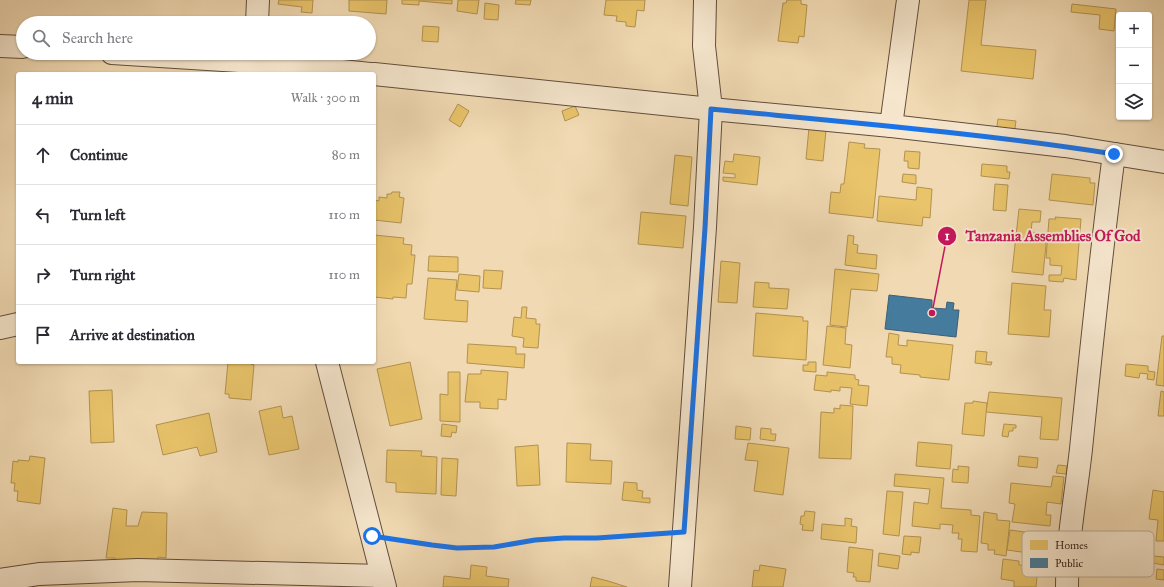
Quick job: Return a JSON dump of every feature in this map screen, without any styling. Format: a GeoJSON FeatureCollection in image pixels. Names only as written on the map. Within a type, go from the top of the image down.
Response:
{"type":"FeatureCollection","features":[{"type":"Feature","properties":{"kind":"street"},"geometry":{"type":"LineString","coordinates":[[257,16],[258,0]]}},
{"type":"Feature","properties":{"kind":"street"},"geometry":{"type":"LineString","coordinates":[[680,587],[705,228],[711,109],[704,46],[705,0]]}},
{"type":"Feature","properties":{"kind":"street"},"geometry":{"type":"LineString","coordinates":[[890,126],[908,0]]}},
{"type":"Feature","properties":{"kind":"street"},"geometry":{"type":"LineString","coordinates":[[0,46],[16,47]]}},
{"type":"Feature","properties":{"kind":"street"},"geometry":{"type":"LineString","coordinates":[[213,60],[349,72]]}},
{"type":"Feature","properties":{"kind":"street"},"geometry":{"type":"LineString","coordinates":[[376,74],[890,126],[1065,146],[1164,162]]}},
{"type":"Feature","properties":{"kind":"street"},"geometry":{"type":"LineString","coordinates":[[1071,531],[1080,457],[1101,248],[1114,154]]}},
{"type":"Feature","properties":{"kind":"street"},"geometry":{"type":"LineString","coordinates":[[0,328],[16,324]]}},
{"type":"Feature","properties":{"kind":"street"},"geometry":{"type":"LineString","coordinates":[[0,580],[39,574],[138,570],[384,581],[328,364]]}},
{"type":"Feature","properties":{"kind":"path"},"geometry":{"type":"LineString","coordinates":[[372,536],[457,548],[494,547],[535,540],[597,538],[684,532]]}},
{"type":"Feature","properties":{"kind":"building: Homes"},"geometry":{"type":"Polygon","coordinates":[[[279,0],[313,0],[312,13],[301,12],[302,7],[278,4],[279,0]]]}},
{"type":"Feature","properties":{"kind":"building: Homes"},"geometry":{"type":"Polygon","coordinates":[[[349,0],[387,0],[386,14],[349,11],[349,0]]]}},
{"type":"Feature","properties":{"kind":"building: Homes"},"geometry":{"type":"Polygon","coordinates":[[[402,0],[452,0],[452,4],[419,1],[419,5],[402,4],[402,0]]]}},
{"type":"Feature","properties":{"kind":"building: Homes"},"geometry":{"type":"Polygon","coordinates":[[[458,0],[479,0],[477,14],[457,11],[458,0]]]}},
{"type":"Feature","properties":{"kind":"building: Homes"},"geometry":{"type":"Polygon","coordinates":[[[516,0],[531,0],[530,5],[515,4],[516,0]]]}},
{"type":"Feature","properties":{"kind":"building: Homes"},"geometry":{"type":"Polygon","coordinates":[[[606,0],[645,0],[644,11],[637,10],[635,27],[626,26],[626,22],[616,21],[617,16],[604,15],[606,0]]]}},
{"type":"Feature","properties":{"kind":"building: Homes"},"geometry":{"type":"Polygon","coordinates":[[[787,0],[801,0],[801,4],[807,5],[804,37],[799,36],[798,43],[778,41],[783,3],[786,3],[787,0]]]}},
{"type":"Feature","properties":{"kind":"building: Homes"},"geometry":{"type":"Polygon","coordinates":[[[969,0],[986,0],[981,45],[1036,50],[1033,79],[961,71],[969,0]]]}},
{"type":"Feature","properties":{"kind":"building: Homes"},"geometry":{"type":"Polygon","coordinates":[[[485,3],[499,5],[498,20],[484,19],[485,3]]]}},
{"type":"Feature","properties":{"kind":"building: Homes"},"geometry":{"type":"Polygon","coordinates":[[[1072,4],[1116,9],[1114,31],[1099,29],[1100,15],[1071,12],[1072,4]]]}},
{"type":"Feature","properties":{"kind":"building: Homes"},"geometry":{"type":"Polygon","coordinates":[[[423,26],[439,27],[438,42],[422,41],[423,26]]]}},
{"type":"Feature","properties":{"kind":"building: Homes"},"geometry":{"type":"Polygon","coordinates":[[[458,104],[469,111],[460,127],[449,120],[458,104]]]}},
{"type":"Feature","properties":{"kind":"building: Homes"},"geometry":{"type":"Polygon","coordinates":[[[575,106],[579,115],[565,121],[562,111],[575,106]]]}},
{"type":"Feature","properties":{"kind":"building: Homes"},"geometry":{"type":"Polygon","coordinates":[[[998,119],[1016,121],[1014,135],[996,133],[998,119]]]}},
{"type":"Feature","properties":{"kind":"building: Homes"},"geometry":{"type":"Polygon","coordinates":[[[809,128],[826,130],[823,161],[806,159],[809,128]]]}},
{"type":"Feature","properties":{"kind":"building: Homes"},"geometry":{"type":"Polygon","coordinates":[[[849,142],[865,144],[864,148],[880,149],[873,218],[829,213],[831,192],[840,193],[841,184],[844,184],[849,142]]]}},
{"type":"Feature","properties":{"kind":"building: Homes"},"geometry":{"type":"Polygon","coordinates":[[[905,151],[920,152],[919,169],[908,168],[908,161],[904,161],[905,151]]]}},
{"type":"Feature","properties":{"kind":"building: Homes"},"geometry":{"type":"Polygon","coordinates":[[[734,154],[760,157],[757,185],[723,181],[723,177],[735,178],[735,174],[723,173],[725,161],[733,162],[734,154]]]}},
{"type":"Feature","properties":{"kind":"building: Homes"},"geometry":{"type":"Polygon","coordinates":[[[675,155],[692,157],[688,206],[670,204],[675,155]]]}},
{"type":"Feature","properties":{"kind":"building: Homes"},"geometry":{"type":"Polygon","coordinates":[[[982,164],[1007,166],[1007,172],[1010,172],[1009,179],[981,176],[982,164]]]}},
{"type":"Feature","properties":{"kind":"building: Homes"},"geometry":{"type":"Polygon","coordinates":[[[903,174],[916,175],[916,184],[902,182],[903,174]]]}},
{"type":"Feature","properties":{"kind":"building: Homes"},"geometry":{"type":"Polygon","coordinates":[[[1052,174],[1090,178],[1090,183],[1095,183],[1093,205],[1049,200],[1052,174]]]}},
{"type":"Feature","properties":{"kind":"building: Homes"},"geometry":{"type":"Polygon","coordinates":[[[995,184],[1008,185],[1006,211],[993,210],[995,184]]]}},
{"type":"Feature","properties":{"kind":"building: Homes"},"geometry":{"type":"Polygon","coordinates":[[[917,187],[932,189],[930,218],[923,217],[922,226],[877,221],[879,196],[916,200],[917,187]]]}},
{"type":"Feature","properties":{"kind":"building: Homes"},"geometry":{"type":"Polygon","coordinates":[[[392,192],[400,192],[399,197],[404,198],[401,223],[376,220],[376,200],[379,201],[379,197],[387,198],[387,194],[391,194],[392,192]]]}},
{"type":"Feature","properties":{"kind":"building: Homes"},"geometry":{"type":"Polygon","coordinates":[[[1019,209],[1041,211],[1040,222],[1032,222],[1031,232],[1047,234],[1043,275],[1012,272],[1019,209]]]}},
{"type":"Feature","properties":{"kind":"building: Homes"},"geometry":{"type":"Polygon","coordinates":[[[641,212],[686,216],[683,248],[638,244],[641,212]]]}},
{"type":"Feature","properties":{"kind":"building: Homes"},"geometry":{"type":"Polygon","coordinates":[[[1055,217],[1081,219],[1076,280],[1064,278],[1063,282],[1049,281],[1049,275],[1061,275],[1062,266],[1050,265],[1050,258],[1046,258],[1049,219],[1056,219],[1055,217]]]}},
{"type":"Feature","properties":{"kind":"building: Homes"},"geometry":{"type":"Polygon","coordinates":[[[376,235],[404,238],[403,244],[412,245],[411,255],[415,255],[412,284],[407,284],[406,298],[393,297],[393,299],[376,297],[376,235]]]}},
{"type":"Feature","properties":{"kind":"building: Homes"},"geometry":{"type":"Polygon","coordinates":[[[848,235],[854,236],[853,244],[858,245],[857,253],[877,255],[876,269],[845,265],[848,235]]]}},
{"type":"Feature","properties":{"kind":"building: Homes"},"geometry":{"type":"Polygon","coordinates":[[[429,256],[458,257],[458,272],[428,271],[429,256]]]}},
{"type":"Feature","properties":{"kind":"building: Homes"},"geometry":{"type":"Polygon","coordinates":[[[721,261],[740,263],[737,303],[718,302],[721,261]]]}},
{"type":"Feature","properties":{"kind":"building: Homes"},"geometry":{"type":"Polygon","coordinates":[[[835,269],[879,274],[877,291],[851,289],[847,327],[830,325],[835,269]]]}},
{"type":"Feature","properties":{"kind":"building: Homes"},"geometry":{"type":"Polygon","coordinates":[[[484,270],[503,271],[501,289],[483,288],[484,270]]]}},
{"type":"Feature","properties":{"kind":"building: Homes"},"geometry":{"type":"Polygon","coordinates":[[[459,274],[480,276],[479,292],[457,290],[459,274]]]}},
{"type":"Feature","properties":{"kind":"building: Homes"},"geometry":{"type":"Polygon","coordinates":[[[428,278],[457,280],[455,300],[468,301],[467,322],[424,319],[428,278]]]}},
{"type":"Feature","properties":{"kind":"building: Homes"},"geometry":{"type":"Polygon","coordinates":[[[755,282],[769,283],[769,288],[789,289],[787,309],[753,307],[755,282]]]}},
{"type":"Feature","properties":{"kind":"building: Homes"},"geometry":{"type":"Polygon","coordinates":[[[1012,283],[1046,286],[1044,310],[1051,310],[1049,337],[1008,334],[1012,283]]]}},
{"type":"Feature","properties":{"kind":"building: Homes"},"geometry":{"type":"Polygon","coordinates":[[[522,307],[527,307],[526,318],[536,319],[536,324],[540,324],[538,348],[523,347],[524,338],[512,336],[514,317],[521,318],[522,307]]]}},
{"type":"Feature","properties":{"kind":"building: Homes"},"geometry":{"type":"Polygon","coordinates":[[[756,313],[803,317],[803,321],[808,321],[806,360],[753,356],[756,313]]]}},
{"type":"Feature","properties":{"kind":"building: Homes"},"geometry":{"type":"Polygon","coordinates":[[[827,326],[846,328],[845,344],[852,345],[850,368],[823,365],[827,326]]]}},
{"type":"Feature","properties":{"kind":"building: Homes"},"geometry":{"type":"Polygon","coordinates":[[[889,333],[899,335],[898,345],[907,346],[907,340],[953,345],[949,380],[900,373],[901,365],[892,364],[892,357],[886,357],[889,333]]]}},
{"type":"Feature","properties":{"kind":"building: Homes"},"geometry":{"type":"Polygon","coordinates":[[[1162,336],[1164,336],[1164,386],[1156,385],[1162,336]]]}},
{"type":"Feature","properties":{"kind":"building: Homes"},"geometry":{"type":"Polygon","coordinates":[[[468,344],[516,347],[516,354],[525,354],[524,368],[467,363],[468,344]]]}},
{"type":"Feature","properties":{"kind":"building: Homes"},"geometry":{"type":"Polygon","coordinates":[[[976,351],[987,352],[986,362],[992,362],[991,365],[975,363],[976,351]]]}},
{"type":"Feature","properties":{"kind":"building: Homes"},"geometry":{"type":"Polygon","coordinates":[[[410,362],[422,419],[390,426],[377,369],[410,362]]]}},
{"type":"Feature","properties":{"kind":"building: Homes"},"geometry":{"type":"Polygon","coordinates":[[[808,362],[816,362],[816,372],[803,371],[803,365],[808,365],[808,362]]]}},
{"type":"Feature","properties":{"kind":"building: Homes"},"geometry":{"type":"Polygon","coordinates":[[[228,364],[254,365],[251,400],[229,398],[229,394],[225,394],[228,364]]]}},
{"type":"Feature","properties":{"kind":"building: Homes"},"geometry":{"type":"Polygon","coordinates":[[[1126,364],[1148,366],[1148,371],[1155,372],[1154,380],[1147,379],[1148,374],[1140,373],[1139,378],[1125,376],[1126,364]]]}},
{"type":"Feature","properties":{"kind":"building: Homes"},"geometry":{"type":"Polygon","coordinates":[[[481,370],[508,372],[506,400],[498,399],[498,409],[480,408],[480,402],[465,402],[468,374],[481,374],[481,370]]]}},
{"type":"Feature","properties":{"kind":"building: Homes"},"geometry":{"type":"Polygon","coordinates":[[[448,372],[460,372],[460,422],[440,421],[440,394],[448,395],[448,372]]]}},
{"type":"Feature","properties":{"kind":"building: Homes"},"geometry":{"type":"Polygon","coordinates":[[[827,372],[855,375],[855,379],[859,380],[858,385],[869,386],[867,406],[850,404],[852,388],[840,387],[840,391],[831,390],[831,392],[814,390],[816,375],[827,376],[827,372]]]}},
{"type":"Feature","properties":{"kind":"building: Homes"},"geometry":{"type":"Polygon","coordinates":[[[112,390],[114,442],[91,443],[89,391],[112,390]]]}},
{"type":"Feature","properties":{"kind":"building: Homes"},"geometry":{"type":"Polygon","coordinates":[[[1161,391],[1164,392],[1164,416],[1158,416],[1161,391]]]}},
{"type":"Feature","properties":{"kind":"building: Homes"},"geometry":{"type":"Polygon","coordinates":[[[989,392],[1062,398],[1058,440],[1040,439],[1042,417],[986,412],[989,392]]]}},
{"type":"Feature","properties":{"kind":"building: Homes"},"geometry":{"type":"Polygon","coordinates":[[[973,401],[987,403],[984,436],[962,434],[965,403],[973,403],[973,401]]]}},
{"type":"Feature","properties":{"kind":"building: Homes"},"geometry":{"type":"Polygon","coordinates":[[[840,405],[853,406],[851,459],[819,458],[821,412],[834,413],[834,408],[840,409],[840,405]]]}},
{"type":"Feature","properties":{"kind":"building: Homes"},"geometry":{"type":"Polygon","coordinates":[[[281,406],[283,418],[292,416],[299,449],[269,455],[259,411],[281,406]]]}},
{"type":"Feature","properties":{"kind":"building: Homes"},"geometry":{"type":"Polygon","coordinates":[[[209,413],[217,452],[200,456],[197,447],[163,455],[156,425],[209,413]]]}},
{"type":"Feature","properties":{"kind":"building: Homes"},"geometry":{"type":"Polygon","coordinates":[[[442,424],[457,426],[456,433],[452,432],[451,437],[441,436],[442,424]]]}},
{"type":"Feature","properties":{"kind":"building: Homes"},"geometry":{"type":"Polygon","coordinates":[[[1004,424],[1016,425],[1016,428],[1013,428],[1013,431],[1009,431],[1008,437],[1002,436],[1004,424]]]}},
{"type":"Feature","properties":{"kind":"building: Homes"},"geometry":{"type":"Polygon","coordinates":[[[736,426],[751,428],[750,440],[735,439],[736,426]]]}},
{"type":"Feature","properties":{"kind":"building: Homes"},"geometry":{"type":"Polygon","coordinates":[[[761,428],[771,429],[771,434],[776,434],[775,441],[760,439],[761,428]]]}},
{"type":"Feature","properties":{"kind":"building: Homes"},"geometry":{"type":"Polygon","coordinates":[[[918,442],[952,445],[950,469],[916,466],[918,442]]]}},
{"type":"Feature","properties":{"kind":"building: Homes"},"geometry":{"type":"Polygon","coordinates":[[[567,443],[591,444],[590,460],[612,461],[611,484],[566,482],[567,443]]]}},
{"type":"Feature","properties":{"kind":"building: Homes"},"geometry":{"type":"Polygon","coordinates":[[[748,443],[789,448],[783,495],[754,491],[758,461],[745,460],[748,443]]]}},
{"type":"Feature","properties":{"kind":"building: Homes"},"geometry":{"type":"Polygon","coordinates":[[[538,445],[540,485],[517,486],[515,447],[538,445]]]}},
{"type":"Feature","properties":{"kind":"building: Homes"},"geometry":{"type":"Polygon","coordinates":[[[387,450],[422,451],[421,456],[437,457],[436,494],[396,492],[396,483],[386,482],[387,450]]]}},
{"type":"Feature","properties":{"kind":"building: Homes"},"geometry":{"type":"Polygon","coordinates":[[[30,456],[45,458],[40,504],[17,501],[18,491],[14,491],[15,483],[11,483],[13,461],[29,461],[30,456]]]}},
{"type":"Feature","properties":{"kind":"building: Homes"},"geometry":{"type":"Polygon","coordinates":[[[1019,456],[1038,458],[1037,468],[1018,466],[1019,456]]]}},
{"type":"Feature","properties":{"kind":"building: Homes"},"geometry":{"type":"Polygon","coordinates":[[[442,458],[458,459],[456,496],[441,495],[442,458]]]}},
{"type":"Feature","properties":{"kind":"building: Homes"},"geometry":{"type":"Polygon","coordinates":[[[1058,465],[1067,466],[1066,474],[1056,473],[1058,465]]]}},
{"type":"Feature","properties":{"kind":"building: Homes"},"geometry":{"type":"Polygon","coordinates":[[[958,466],[969,467],[968,483],[952,482],[953,469],[958,470],[958,466]]]}},
{"type":"Feature","properties":{"kind":"building: Homes"},"geometry":{"type":"Polygon","coordinates":[[[895,474],[944,478],[941,508],[971,510],[971,515],[980,516],[977,552],[961,551],[962,539],[958,539],[959,533],[952,533],[953,525],[940,524],[940,529],[912,526],[914,502],[928,504],[930,489],[894,486],[895,474]]]}},
{"type":"Feature","properties":{"kind":"building: Homes"},"geometry":{"type":"Polygon","coordinates":[[[1053,476],[1064,477],[1061,504],[1047,502],[1046,515],[1051,515],[1050,526],[1012,522],[1015,504],[1009,503],[1011,483],[1051,487],[1053,476]]]}},
{"type":"Feature","properties":{"kind":"building: Homes"},"geometry":{"type":"Polygon","coordinates":[[[624,482],[637,483],[637,490],[643,491],[642,498],[650,498],[650,503],[622,500],[624,482]]]}},
{"type":"Feature","properties":{"kind":"building: Homes"},"geometry":{"type":"Polygon","coordinates":[[[1153,490],[1164,492],[1164,541],[1156,541],[1158,520],[1149,519],[1153,490]]]}},
{"type":"Feature","properties":{"kind":"building: Homes"},"geometry":{"type":"Polygon","coordinates":[[[887,491],[903,492],[899,536],[883,534],[887,491]]]}},
{"type":"Feature","properties":{"kind":"building: Homes"},"geometry":{"type":"Polygon","coordinates":[[[113,508],[127,510],[126,526],[138,526],[142,512],[167,513],[166,558],[158,557],[157,566],[115,565],[115,558],[106,558],[113,508]]]}},
{"type":"Feature","properties":{"kind":"building: Homes"},"geometry":{"type":"Polygon","coordinates":[[[805,511],[815,512],[813,531],[802,530],[803,525],[800,524],[801,516],[804,516],[805,511]]]}},
{"type":"Feature","properties":{"kind":"building: Homes"},"geometry":{"type":"Polygon","coordinates":[[[984,512],[997,514],[997,520],[1010,521],[1006,556],[994,554],[995,550],[988,550],[988,544],[981,543],[984,512]]]}},
{"type":"Feature","properties":{"kind":"building: Homes"},"geometry":{"type":"Polygon","coordinates":[[[845,518],[852,519],[851,526],[857,527],[856,543],[821,539],[822,524],[845,526],[845,518]]]}},
{"type":"Feature","properties":{"kind":"building: Homes"},"geometry":{"type":"Polygon","coordinates":[[[1010,530],[1022,532],[1022,552],[1007,550],[1010,530]]]}},
{"type":"Feature","properties":{"kind":"building: Homes"},"geometry":{"type":"Polygon","coordinates":[[[904,536],[921,537],[919,553],[911,552],[911,555],[902,554],[904,536]]]}},
{"type":"Feature","properties":{"kind":"building: Homes"},"geometry":{"type":"Polygon","coordinates":[[[849,547],[873,550],[870,582],[856,581],[856,577],[853,577],[854,573],[847,572],[849,547]]]}},
{"type":"Feature","properties":{"kind":"building: Homes"},"geometry":{"type":"Polygon","coordinates":[[[879,553],[900,556],[898,569],[878,566],[879,553]]]}},
{"type":"Feature","properties":{"kind":"building: Homes"},"geometry":{"type":"Polygon","coordinates":[[[1154,556],[1164,557],[1164,565],[1154,563],[1154,556]]]}},
{"type":"Feature","properties":{"kind":"building: Homes"},"geometry":{"type":"Polygon","coordinates":[[[1003,559],[1019,561],[1019,565],[1022,565],[1022,577],[1037,577],[1036,587],[1014,587],[1014,581],[1001,579],[1003,559]]]}},
{"type":"Feature","properties":{"kind":"building: Homes"},"geometry":{"type":"Polygon","coordinates":[[[471,565],[487,567],[486,576],[509,579],[508,587],[443,587],[444,576],[470,579],[471,565]]]}},
{"type":"Feature","properties":{"kind":"building: Homes"},"geometry":{"type":"Polygon","coordinates":[[[760,565],[786,569],[783,587],[752,587],[754,570],[759,571],[760,565]]]}},
{"type":"Feature","properties":{"kind":"building: Homes"},"geometry":{"type":"Polygon","coordinates":[[[1157,569],[1164,570],[1164,580],[1156,579],[1157,569]]]}},
{"type":"Feature","properties":{"kind":"building: Homes"},"geometry":{"type":"Polygon","coordinates":[[[592,577],[608,581],[627,587],[590,587],[592,577]]]}},
{"type":"Feature","properties":{"kind":"building: Public"},"geometry":{"type":"Polygon","coordinates":[[[889,295],[932,300],[932,308],[946,309],[947,302],[954,303],[953,310],[959,310],[956,337],[885,329],[889,295]]]}},
{"type":"Feature","properties":{"kind":"place","name":"Tanzania Assemblies Of God"},"geometry":{"type":"Point","coordinates":[932,313]}},
{"type":"Feature","properties":{"kind":"route"},"geometry":{"type":"LineString","coordinates":[[372,536],[457,548],[494,547],[535,540],[597,538],[684,532],[705,228],[711,109],[890,126],[1065,146],[1114,154]]}}]}
